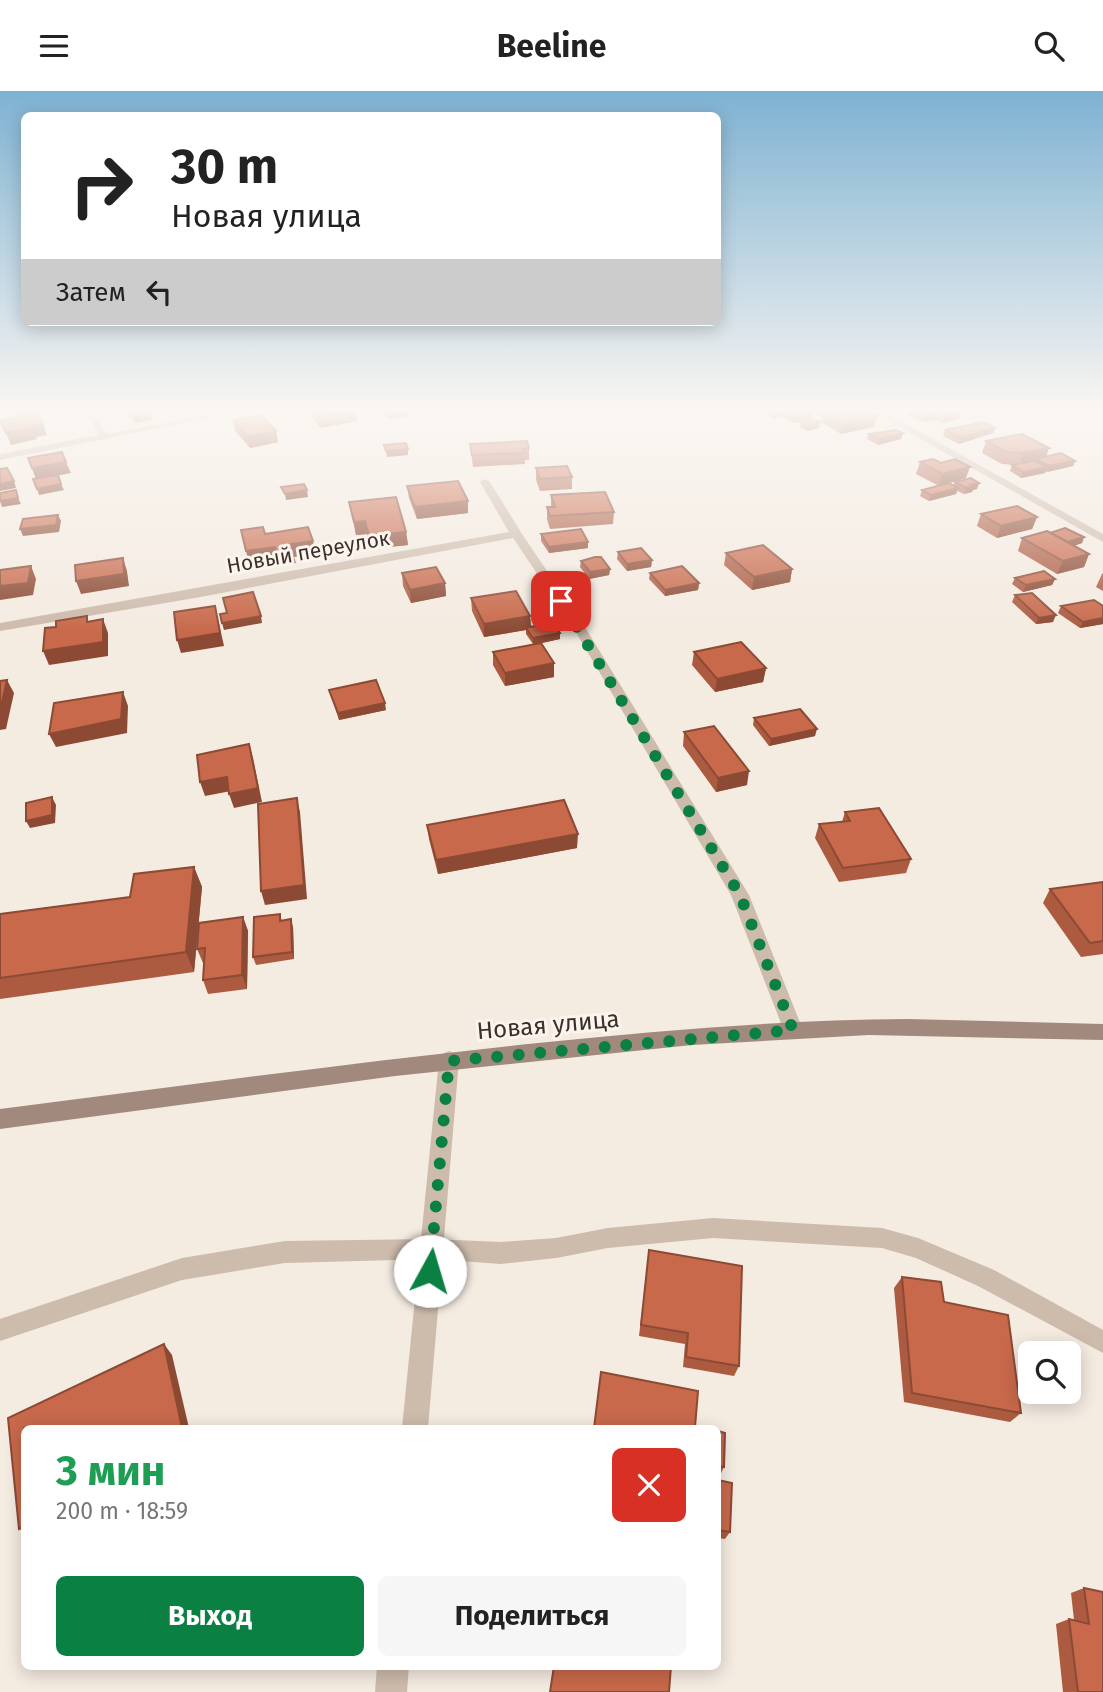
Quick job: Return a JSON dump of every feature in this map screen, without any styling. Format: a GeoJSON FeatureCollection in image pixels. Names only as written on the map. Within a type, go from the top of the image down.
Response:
{"type":"FeatureCollection","features":[{"type":"Feature","properties":{"kind":"main road","name":"Новая улица"},"geometry":{"type":"LineString","coordinates":[[0,1119],[449,1061],[793,1030],[995,1028],[1103,1032]]}},
{"type":"Feature","properties":{"kind":"street"},"geometry":{"type":"LineString","coordinates":[[485,483],[516,534],[577,624],[740,895],[793,1030]]}},
{"type":"Feature","properties":{"kind":"street"},"geometry":{"type":"LineString","coordinates":[[1005,483],[1101,536]]}},
{"type":"Feature","properties":{"kind":"street","name":"Новый переулок"},"geometry":{"type":"LineString","coordinates":[[0,627],[516,534]]}},
{"type":"Feature","properties":{"kind":"street"},"geometry":{"type":"LineString","coordinates":[[415,1425],[449,1061]]}},
{"type":"Feature","properties":{"kind":"street"},"geometry":{"type":"LineString","coordinates":[[391,1692],[393,1670]]}},
{"type":"Feature","properties":{"kind":"lane"},"geometry":{"type":"LineString","coordinates":[[0,1330],[182,1269],[285,1252],[432,1249],[501,1252],[713,1228],[882,1238],[918,1248],[986,1278],[1103,1342]]}},
{"type":"Feature","properties":{"kind":"building"},"geometry":{"type":"Polygon","coordinates":[[[34,483],[61,484],[37,489],[34,483]]]}},
{"type":"Feature","properties":{"kind":"building"},"geometry":{"type":"Polygon","coordinates":[[[459,483],[468,501],[415,507],[407,486],[459,483]]]}},
{"type":"Feature","properties":{"kind":"building"},"geometry":{"type":"Polygon","coordinates":[[[949,483],[958,488],[931,495],[922,490],[949,483]]]}},
{"type":"Feature","properties":{"kind":"building"},"geometry":{"type":"Polygon","coordinates":[[[956,483],[979,483],[971,485],[974,486],[966,488],[956,483]]]}},
{"type":"Feature","properties":{"kind":"building"},"geometry":{"type":"Polygon","coordinates":[[[304,484],[307,490],[285,494],[281,487],[304,484]]]}},
{"type":"Feature","properties":{"kind":"building"},"geometry":{"type":"Polygon","coordinates":[[[16,490],[18,498],[0,501],[0,493],[16,490]]]}},
{"type":"Feature","properties":{"kind":"building"},"geometry":{"type":"Polygon","coordinates":[[[605,492],[614,512],[550,516],[547,507],[555,507],[551,495],[605,492]]]}},
{"type":"Feature","properties":{"kind":"building"},"geometry":{"type":"Polygon","coordinates":[[[396,497],[406,532],[369,536],[365,521],[354,522],[349,502],[396,497]]]}},
{"type":"Feature","properties":{"kind":"building"},"geometry":{"type":"Polygon","coordinates":[[[1017,506],[1037,517],[1001,526],[981,514],[1017,506]]]}},
{"type":"Feature","properties":{"kind":"building"},"geometry":{"type":"Polygon","coordinates":[[[58,515],[56,525],[20,529],[23,519],[58,515]]]}},
{"type":"Feature","properties":{"kind":"building"},"geometry":{"type":"Polygon","coordinates":[[[263,527],[265,534],[308,527],[313,541],[291,544],[293,551],[277,553],[275,547],[246,551],[241,530],[263,527]]]}},
{"type":"Feature","properties":{"kind":"building"},"geometry":{"type":"Polygon","coordinates":[[[1065,528],[1084,537],[1068,542],[1050,533],[1065,528]]]}},
{"type":"Feature","properties":{"kind":"building"},"geometry":{"type":"Polygon","coordinates":[[[581,529],[588,542],[549,547],[541,534],[581,529]]]}},
{"type":"Feature","properties":{"kind":"building"},"geometry":{"type":"Polygon","coordinates":[[[1047,531],[1089,554],[1063,561],[1022,538],[1047,531]]]}},
{"type":"Feature","properties":{"kind":"building"},"geometry":{"type":"Polygon","coordinates":[[[763,545],[792,569],[754,577],[726,553],[763,545]]]}},
{"type":"Feature","properties":{"kind":"building"},"geometry":{"type":"Polygon","coordinates":[[[641,548],[652,560],[627,564],[618,552],[641,548]]]}},
{"type":"Feature","properties":{"kind":"building"},"geometry":{"type":"Polygon","coordinates":[[[601,557],[610,569],[590,572],[581,561],[601,557]]]}},
{"type":"Feature","properties":{"kind":"building"},"geometry":{"type":"Polygon","coordinates":[[[123,558],[124,574],[76,581],[75,565],[123,558]]]}},
{"type":"Feature","properties":{"kind":"building"},"geometry":{"type":"Polygon","coordinates":[[[31,566],[28,583],[0,586],[0,570],[31,566]]]}},
{"type":"Feature","properties":{"kind":"building"},"geometry":{"type":"Polygon","coordinates":[[[682,566],[699,583],[665,590],[650,573],[682,566]]]}},
{"type":"Feature","properties":{"kind":"building"},"geometry":{"type":"Polygon","coordinates":[[[436,567],[445,583],[410,590],[402,573],[436,567]]]}},
{"type":"Feature","properties":{"kind":"building"},"geometry":{"type":"Polygon","coordinates":[[[1044,571],[1055,579],[1026,585],[1015,578],[1044,571]]]}},
{"type":"Feature","properties":{"kind":"building"},"geometry":{"type":"Polygon","coordinates":[[[516,591],[530,616],[484,624],[471,598],[516,591]]]}},
{"type":"Feature","properties":{"kind":"building"},"geometry":{"type":"Polygon","coordinates":[[[253,592],[261,616],[222,623],[220,614],[227,613],[223,598],[253,592]]]}},
{"type":"Feature","properties":{"kind":"building"},"geometry":{"type":"Polygon","coordinates":[[[1032,593],[1056,615],[1039,618],[1015,595],[1032,593]]]}},
{"type":"Feature","properties":{"kind":"building"},"geometry":{"type":"Polygon","coordinates":[[[1094,600],[1103,606],[1103,618],[1083,622],[1061,606],[1094,600]]]}},
{"type":"Feature","properties":{"kind":"building"},"geometry":{"type":"Polygon","coordinates":[[[215,606],[220,633],[177,640],[174,612],[215,606]]]}},
{"type":"Feature","properties":{"kind":"building"},"geometry":{"type":"Polygon","coordinates":[[[87,616],[87,622],[103,619],[103,642],[43,651],[45,628],[56,627],[56,621],[87,616]]]}},
{"type":"Feature","properties":{"kind":"building"},"geometry":{"type":"Polygon","coordinates":[[[553,622],[560,633],[533,638],[526,628],[553,622]]]}},
{"type":"Feature","properties":{"kind":"building"},"geometry":{"type":"Polygon","coordinates":[[[741,642],[766,668],[717,679],[694,652],[741,642]]]}},
{"type":"Feature","properties":{"kind":"building"},"geometry":{"type":"Polygon","coordinates":[[[541,643],[554,663],[505,673],[493,652],[541,643]]]}},
{"type":"Feature","properties":{"kind":"building"},"geometry":{"type":"Polygon","coordinates":[[[7,680],[0,711],[0,681],[7,680]]]}},
{"type":"Feature","properties":{"kind":"building"},"geometry":{"type":"Polygon","coordinates":[[[376,680],[385,703],[338,713],[329,690],[376,680]]]}},
{"type":"Feature","properties":{"kind":"building"},"geometry":{"type":"Polygon","coordinates":[[[123,692],[121,719],[49,734],[54,703],[123,692]]]}},
{"type":"Feature","properties":{"kind":"building"},"geometry":{"type":"Polygon","coordinates":[[[800,709],[817,729],[771,739],[754,718],[800,709]]]}},
{"type":"Feature","properties":{"kind":"building"},"geometry":{"type":"Polygon","coordinates":[[[714,726],[749,771],[718,778],[684,732],[714,726]]]}},
{"type":"Feature","properties":{"kind":"building"},"geometry":{"type":"Polygon","coordinates":[[[249,744],[258,788],[229,794],[227,777],[200,782],[197,755],[249,744]]]}},
{"type":"Feature","properties":{"kind":"building"},"geometry":{"type":"Polygon","coordinates":[[[52,797],[52,815],[26,821],[26,803],[52,797]]]}},
{"type":"Feature","properties":{"kind":"building"},"geometry":{"type":"Polygon","coordinates":[[[297,798],[304,885],[261,891],[258,804],[297,798]]]}},
{"type":"Feature","properties":{"kind":"building"},"geometry":{"type":"Polygon","coordinates":[[[564,800],[578,834],[436,860],[427,825],[564,800]]]}},
{"type":"Feature","properties":{"kind":"building"},"geometry":{"type":"Polygon","coordinates":[[[879,808],[911,859],[843,868],[819,824],[850,821],[845,812],[879,808]]]}},
{"type":"Feature","properties":{"kind":"building"},"geometry":{"type":"Polygon","coordinates":[[[194,867],[186,952],[0,978],[0,914],[130,897],[134,874],[194,867]]]}},
{"type":"Feature","properties":{"kind":"building"},"geometry":{"type":"Polygon","coordinates":[[[1103,882],[1103,941],[1090,943],[1050,889],[1103,882]]]}},
{"type":"Feature","properties":{"kind":"building"},"geometry":{"type":"Polygon","coordinates":[[[280,914],[280,921],[291,919],[292,952],[253,957],[254,917],[280,914]]]}},
{"type":"Feature","properties":{"kind":"building"},"geometry":{"type":"Polygon","coordinates":[[[243,917],[242,975],[203,980],[205,948],[197,949],[199,923],[243,917]]]}},
{"type":"Feature","properties":{"kind":"building"},"geometry":{"type":"Polygon","coordinates":[[[649,1250],[742,1266],[739,1366],[686,1357],[688,1333],[641,1325],[649,1250]]]}},
{"type":"Feature","properties":{"kind":"building"},"geometry":{"type":"Polygon","coordinates":[[[902,1277],[941,1282],[944,1302],[1008,1315],[1021,1413],[912,1393],[902,1277]]]}},
{"type":"Feature","properties":{"kind":"building"},"geometry":{"type":"Polygon","coordinates":[[[164,1344],[181,1425],[21,1425],[19,1529],[8,1418],[164,1344]]]}},
{"type":"Feature","properties":{"kind":"building"},"geometry":{"type":"Polygon","coordinates":[[[601,1372],[698,1391],[695,1425],[594,1425],[601,1372]]]}},
{"type":"Feature","properties":{"kind":"building"},"geometry":{"type":"Polygon","coordinates":[[[721,1432],[725,1433],[724,1467],[721,1466],[721,1432]]]}},
{"type":"Feature","properties":{"kind":"building"},"geometry":{"type":"Polygon","coordinates":[[[721,1481],[732,1483],[730,1532],[721,1530],[721,1481]]]}},
{"type":"Feature","properties":{"kind":"building"},"geometry":{"type":"Polygon","coordinates":[[[1084,1588],[1103,1592],[1103,1692],[1078,1692],[1069,1619],[1089,1624],[1084,1588]]]}},
{"type":"Feature","properties":{"kind":"building"},"geometry":{"type":"Polygon","coordinates":[[[553,1670],[671,1670],[669,1692],[550,1692],[553,1670]]]}},
{"type":"Feature","properties":{"kind":"route"},"geometry":{"type":"LineString","coordinates":[[430,1271],[449,1061],[793,1030],[740,895],[561,601]]}}]}
